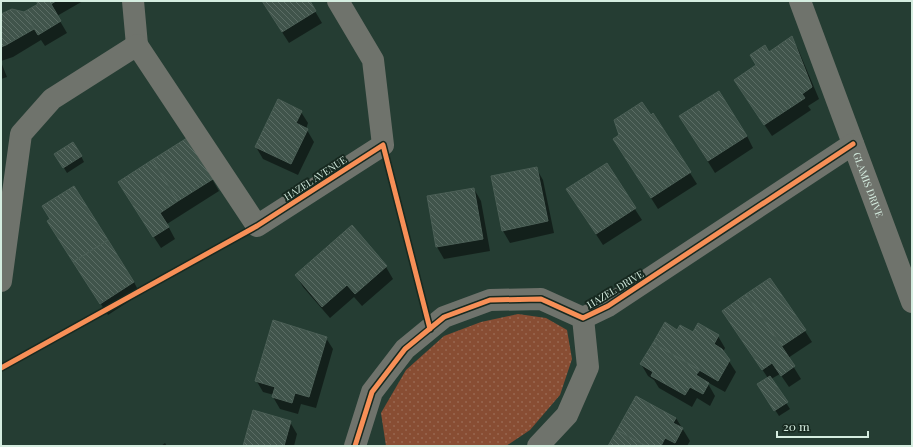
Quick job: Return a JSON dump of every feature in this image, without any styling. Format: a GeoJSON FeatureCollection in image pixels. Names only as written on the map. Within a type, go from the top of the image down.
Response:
{"type":"FeatureCollection","features":[{"type":"Feature","properties":{"kind":"street"},"geometry":{"type":"LineString","coordinates":[[133,1],[137,45],[257,226]]}},
{"type":"Feature","properties":{"kind":"street"},"geometry":{"type":"LineString","coordinates":[[338,1],[373,60],[383,145]]}},
{"type":"Feature","properties":{"kind":"street","name":"GLAMIS DRIVE"},"geometry":{"type":"LineString","coordinates":[[800,1],[912,302]]}},
{"type":"Feature","properties":{"kind":"street"},"geometry":{"type":"LineString","coordinates":[[1,281],[21,134],[52,99],[137,45]]}},
{"type":"Feature","properties":{"kind":"street","name":"HAZEL DRIVE"},"geometry":{"type":"LineString","coordinates":[[584,318],[608,306],[853,144]]}},
{"type":"Feature","properties":{"kind":"street","name":"HAZEL AVENUE"},"geometry":{"type":"LineString","coordinates":[[257,226],[383,145]]}},
{"type":"Feature","properties":{"kind":"street","name":"HAZEL DRIVE"},"geometry":{"type":"LineString","coordinates":[[355,446],[372,392],[405,349],[444,317],[490,300],[541,298],[584,318]]}},
{"type":"Feature","properties":{"kind":"street","name":"HAZEL DRIVE"},"geometry":{"type":"LineString","coordinates":[[538,446],[566,415],[588,367],[584,318]]}},
{"type":"Feature","properties":{"kind":"path"},"geometry":{"type":"LineString","coordinates":[[383,145],[430,329]]}},
{"type":"Feature","properties":{"kind":"path"},"geometry":{"type":"LineString","coordinates":[[1,368],[257,226]]}},
{"type":"Feature","properties":{"kind":"shaded area"},"geometry":{"type":"Polygon","coordinates":[[[518,314],[546,318],[567,330],[572,359],[560,395],[530,430],[506,446],[386,446],[381,413],[406,370],[444,336],[481,322],[518,314]]]}},
{"type":"Feature","properties":{"kind":"building"},"geometry":{"type":"Polygon","coordinates":[[[36,1],[56,1],[51,4],[61,21],[38,35],[24,12],[38,4],[36,1]]]}},
{"type":"Feature","properties":{"kind":"building"},"geometry":{"type":"Polygon","coordinates":[[[262,1],[310,1],[316,11],[282,32],[262,1]]]}},
{"type":"Feature","properties":{"kind":"building"},"geometry":{"type":"Polygon","coordinates":[[[12,9],[24,12],[34,29],[1,47],[1,14],[12,9]]]}},
{"type":"Feature","properties":{"kind":"building"},"geometry":{"type":"Polygon","coordinates":[[[792,36],[812,87],[802,94],[805,98],[764,125],[734,80],[756,65],[750,55],[765,45],[769,52],[792,36]]]}},
{"type":"Feature","properties":{"kind":"building"},"geometry":{"type":"Polygon","coordinates":[[[719,91],[747,136],[708,161],[679,116],[719,91]]]}},
{"type":"Feature","properties":{"kind":"building"},"geometry":{"type":"Polygon","coordinates":[[[278,99],[302,111],[296,123],[308,129],[291,164],[255,147],[278,99]]]}},
{"type":"Feature","properties":{"kind":"building"},"geometry":{"type":"Polygon","coordinates":[[[642,102],[651,115],[653,113],[691,172],[651,198],[613,139],[619,135],[614,120],[642,102]]]}},
{"type":"Feature","properties":{"kind":"building"},"geometry":{"type":"Polygon","coordinates":[[[187,138],[213,179],[178,201],[152,160],[187,138]]]}},
{"type":"Feature","properties":{"kind":"building"},"geometry":{"type":"Polygon","coordinates":[[[73,142],[82,156],[63,168],[54,154],[73,142]]]}},
{"type":"Feature","properties":{"kind":"building"},"geometry":{"type":"Polygon","coordinates":[[[152,160],[178,201],[160,213],[169,227],[153,237],[118,182],[152,160]]]}},
{"type":"Feature","properties":{"kind":"building"},"geometry":{"type":"Polygon","coordinates":[[[607,163],[636,208],[596,234],[566,189],[607,163]]]}},
{"type":"Feature","properties":{"kind":"building"},"geometry":{"type":"Polygon","coordinates":[[[537,167],[548,221],[502,231],[491,176],[537,167]]]}},
{"type":"Feature","properties":{"kind":"building"},"geometry":{"type":"Polygon","coordinates":[[[74,186],[108,240],[73,262],[47,221],[50,219],[42,206],[74,186]]]}},
{"type":"Feature","properties":{"kind":"building"},"geometry":{"type":"Polygon","coordinates":[[[474,188],[483,239],[436,247],[427,196],[474,188]]]}},
{"type":"Feature","properties":{"kind":"building"},"geometry":{"type":"Polygon","coordinates":[[[352,225],[387,266],[355,294],[347,285],[322,307],[295,275],[352,225]]]}},
{"type":"Feature","properties":{"kind":"building"},"geometry":{"type":"Polygon","coordinates":[[[108,240],[134,282],[100,304],[73,262],[108,240]]]}},
{"type":"Feature","properties":{"kind":"building"},"geometry":{"type":"Polygon","coordinates":[[[770,278],[806,330],[782,346],[746,294],[770,278]]]}},
{"type":"Feature","properties":{"kind":"building"},"geometry":{"type":"Polygon","coordinates":[[[746,294],[795,366],[781,376],[772,363],[762,370],[722,311],[746,294]]]}},
{"type":"Feature","properties":{"kind":"building"},"geometry":{"type":"Polygon","coordinates":[[[273,320],[327,337],[309,397],[295,393],[292,403],[272,397],[275,387],[255,381],[273,320]]]}},
{"type":"Feature","properties":{"kind":"building"},"geometry":{"type":"Polygon","coordinates":[[[665,322],[677,330],[680,325],[693,332],[698,323],[719,335],[714,344],[722,349],[730,360],[718,381],[653,343],[665,322]]]}},
{"type":"Feature","properties":{"kind":"building"},"geometry":{"type":"Polygon","coordinates":[[[653,343],[700,370],[696,375],[709,383],[703,394],[690,387],[685,395],[651,376],[653,372],[640,364],[653,343]]]}},
{"type":"Feature","properties":{"kind":"building"},"geometry":{"type":"Polygon","coordinates":[[[770,376],[788,402],[774,411],[757,384],[770,376]]]}},
{"type":"Feature","properties":{"kind":"building"},"geometry":{"type":"Polygon","coordinates":[[[636,396],[676,418],[673,423],[683,428],[675,443],[665,438],[661,446],[646,446],[617,430],[636,396]]]}},
{"type":"Feature","properties":{"kind":"building"},"geometry":{"type":"Polygon","coordinates":[[[253,410],[291,421],[284,446],[243,446],[253,410]]]}},
{"type":"Feature","properties":{"kind":"building"},"geometry":{"type":"Polygon","coordinates":[[[617,430],[646,446],[608,446],[617,430]]]}},
{"type":"Feature","properties":{"kind":"cycle path"},"geometry":{"type":"LineString","coordinates":[[355,446],[372,392],[405,349],[444,317],[490,300],[541,299],[583,318],[608,306],[853,144]]}},
{"type":"Feature","properties":{"kind":"cycle path"},"geometry":{"type":"LineString","coordinates":[[1,368],[257,226],[383,145],[430,329]]}}]}
